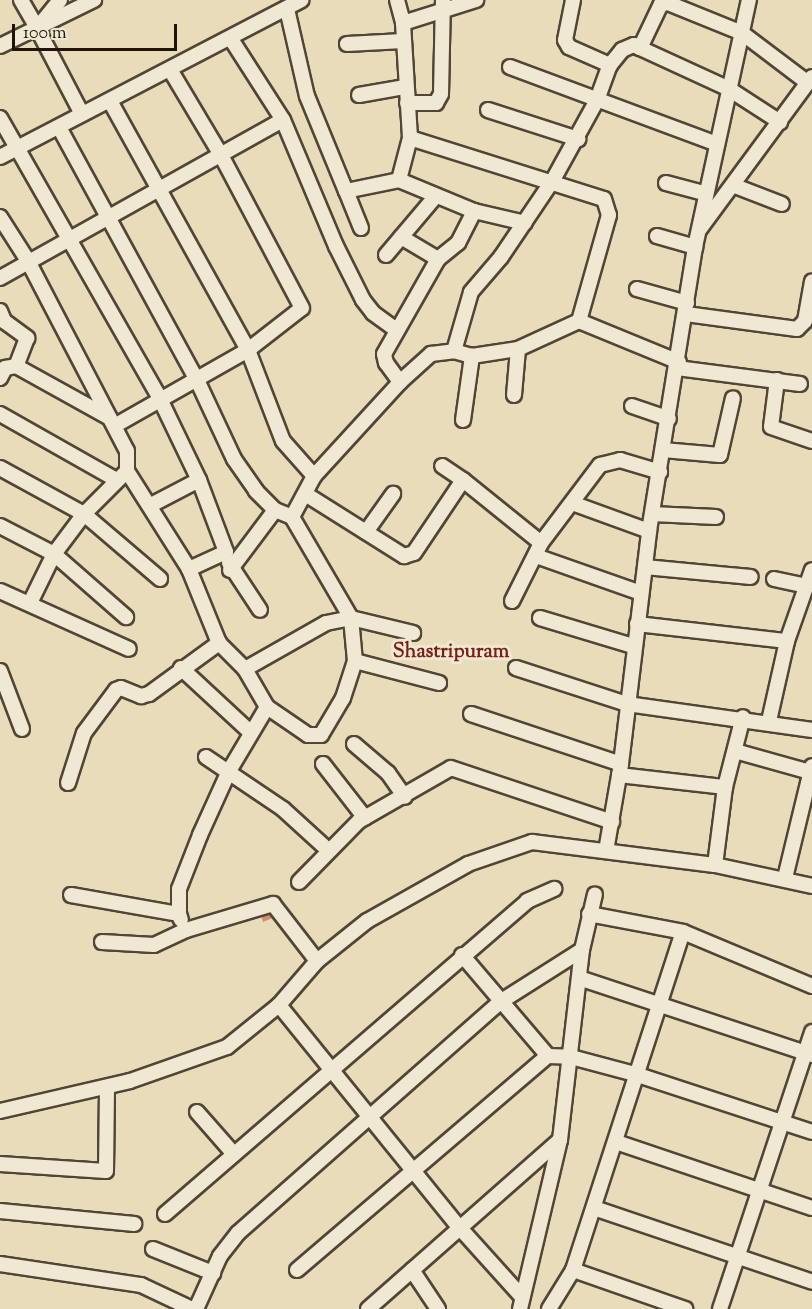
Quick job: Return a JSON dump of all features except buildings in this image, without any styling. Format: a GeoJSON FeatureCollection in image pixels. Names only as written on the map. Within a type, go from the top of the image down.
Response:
{"type":"FeatureCollection","features":[{"type":"Feature","properties":{"kind":"street"},"geometry":{"type":"LineString","coordinates":[[21,0],[82,114]]}},
{"type":"Feature","properties":{"kind":"street"},"geometry":{"type":"LineString","coordinates":[[38,28],[60,0]]}},
{"type":"Feature","properties":{"kind":"street"},"geometry":{"type":"LineString","coordinates":[[0,46],[94,0]]}},
{"type":"Feature","properties":{"kind":"street"},"geometry":{"type":"LineString","coordinates":[[0,158],[16,148],[60,129],[82,114],[171,71],[302,0]]}},
{"type":"Feature","properties":{"kind":"street"},"geometry":{"type":"LineString","coordinates":[[397,0],[403,23],[405,87],[410,138],[399,180]]}},
{"type":"Feature","properties":{"kind":"street"},"geometry":{"type":"LineString","coordinates":[[403,23],[442,5],[476,0]]}},
{"type":"Feature","properties":{"kind":"street"},"geometry":{"type":"LineString","coordinates":[[573,0],[565,40],[568,47],[610,65]]}},
{"type":"Feature","properties":{"kind":"street"},"geometry":{"type":"LineString","coordinates":[[606,852],[620,769],[633,646],[649,531],[678,365],[695,246],[704,193],[749,0]]}},
{"type":"Feature","properties":{"kind":"street"},"geometry":{"type":"LineString","coordinates":[[640,48],[661,4],[693,5],[742,33],[810,80],[735,186],[698,230]]}},
{"type":"Feature","properties":{"kind":"street"},"geometry":{"type":"LineString","coordinates":[[407,103],[436,103],[441,94],[442,5]]}},
{"type":"Feature","properties":{"kind":"street"},"geometry":{"type":"LineString","coordinates":[[287,9],[308,96],[361,228]]}},
{"type":"Feature","properties":{"kind":"street"},"geometry":{"type":"LineString","coordinates":[[231,39],[282,120],[336,246],[363,300],[373,313],[395,329]]}},
{"type":"Feature","properties":{"kind":"street"},"geometry":{"type":"LineString","coordinates":[[347,44],[403,41]]}},
{"type":"Feature","properties":{"kind":"street"},"geometry":{"type":"LineString","coordinates":[[454,351],[471,292],[525,223],[553,180],[578,139],[597,100],[610,65],[622,50],[634,45],[729,89],[780,122]]}},
{"type":"Feature","properties":{"kind":"street"},"geometry":{"type":"LineString","coordinates":[[510,67],[717,144]]}},
{"type":"Feature","properties":{"kind":"street"},"geometry":{"type":"LineString","coordinates":[[113,422],[197,380],[248,350],[303,308],[221,155],[171,71]]}},
{"type":"Feature","properties":{"kind":"street"},"geometry":{"type":"LineString","coordinates":[[359,95],[405,87]]}},
{"type":"Feature","properties":{"kind":"street"},"geometry":{"type":"LineString","coordinates":[[110,101],[248,350],[282,441],[314,476]]}},
{"type":"Feature","properties":{"kind":"street"},"geometry":{"type":"LineString","coordinates":[[488,110],[578,139]]}},
{"type":"Feature","properties":{"kind":"street"},"geometry":{"type":"LineString","coordinates":[[0,118],[160,399],[200,480],[226,552],[230,570],[260,610]]}},
{"type":"Feature","properties":{"kind":"street"},"geometry":{"type":"LineString","coordinates":[[0,278],[106,216],[159,191],[282,120]]}},
{"type":"Feature","properties":{"kind":"street"},"geometry":{"type":"LineString","coordinates":[[0,219],[28,261],[113,422],[127,451],[127,471],[151,505],[189,569],[219,643],[246,669],[267,707],[317,738],[343,698],[355,661],[351,618],[292,517],[275,510],[256,491],[234,459],[197,380],[60,129]]}},
{"type":"Feature","properties":{"kind":"street"},"geometry":{"type":"LineString","coordinates":[[410,138],[553,180],[604,199],[609,207],[579,321]]}},
{"type":"Feature","properties":{"kind":"street"},"geometry":{"type":"LineString","coordinates":[[346,191],[399,180],[435,197],[474,211],[525,223]]}},
{"type":"Feature","properties":{"kind":"street"},"geometry":{"type":"LineString","coordinates":[[666,183],[704,193]]}},
{"type":"Feature","properties":{"kind":"street"},"geometry":{"type":"LineString","coordinates":[[735,186],[782,204]]}},
{"type":"Feature","properties":{"kind":"street"},"geometry":{"type":"LineString","coordinates":[[387,255],[435,197]]}},
{"type":"Feature","properties":{"kind":"street"},"geometry":{"type":"LineString","coordinates":[[400,382],[386,363],[384,354],[395,329],[438,259],[458,243],[474,211]]}},
{"type":"Feature","properties":{"kind":"street"},"geometry":{"type":"LineString","coordinates":[[657,236],[695,246]]}},
{"type":"Feature","properties":{"kind":"street"},"geometry":{"type":"LineString","coordinates":[[401,237],[438,259]]}},
{"type":"Feature","properties":{"kind":"street"},"geometry":{"type":"LineString","coordinates":[[637,289],[687,308],[797,329],[805,321],[812,282]]}},
{"type":"Feature","properties":{"kind":"street"},"geometry":{"type":"LineString","coordinates":[[0,311],[4,321],[27,338],[16,366]]}},
{"type":"Feature","properties":{"kind":"street"},"geometry":{"type":"LineString","coordinates":[[292,517],[307,495],[314,476],[400,382],[431,354],[454,351],[472,356],[518,349],[579,321],[678,365],[800,384]]}},
{"type":"Feature","properties":{"kind":"street"},"geometry":{"type":"LineString","coordinates":[[514,395],[518,349]]}},
{"type":"Feature","properties":{"kind":"street"},"geometry":{"type":"LineString","coordinates":[[463,420],[472,356]]}},
{"type":"Feature","properties":{"kind":"street"},"geometry":{"type":"LineString","coordinates":[[0,378],[5,368],[16,366],[113,422]]}},
{"type":"Feature","properties":{"kind":"street"},"geometry":{"type":"LineString","coordinates":[[777,380],[771,427],[812,441]]}},
{"type":"Feature","properties":{"kind":"street"},"geometry":{"type":"LineString","coordinates":[[663,450],[720,455],[733,399]]}},
{"type":"Feature","properties":{"kind":"street"},"geometry":{"type":"LineString","coordinates":[[632,406],[669,419]]}},
{"type":"Feature","properties":{"kind":"street"},"geometry":{"type":"LineString","coordinates":[[0,414],[115,479]]}},
{"type":"Feature","properties":{"kind":"street"},"geometry":{"type":"LineString","coordinates":[[512,601],[541,543],[572,503],[589,476],[605,462],[620,460],[660,472]]}},
{"type":"Feature","properties":{"kind":"street"},"geometry":{"type":"LineString","coordinates":[[442,466],[463,480],[541,543]]}},
{"type":"Feature","properties":{"kind":"street"},"geometry":{"type":"LineString","coordinates":[[0,468],[84,514],[160,579]]}},
{"type":"Feature","properties":{"kind":"street"},"geometry":{"type":"LineString","coordinates":[[30,603],[54,554],[84,514],[115,479],[127,471]]}},
{"type":"Feature","properties":{"kind":"street"},"geometry":{"type":"LineString","coordinates":[[151,505],[200,480]]}},
{"type":"Feature","properties":{"kind":"street"},"geometry":{"type":"LineString","coordinates":[[307,495],[404,556],[414,554],[463,480]]}},
{"type":"Feature","properties":{"kind":"street"},"geometry":{"type":"LineString","coordinates":[[366,532],[393,494]]}},
{"type":"Feature","properties":{"kind":"street"},"geometry":{"type":"LineString","coordinates":[[572,503],[649,531]]}},
{"type":"Feature","properties":{"kind":"street"},"geometry":{"type":"LineString","coordinates":[[230,570],[275,510]]}},
{"type":"Feature","properties":{"kind":"street"},"geometry":{"type":"LineString","coordinates":[[652,514],[716,517]]}},
{"type":"Feature","properties":{"kind":"street"},"geometry":{"type":"LineString","coordinates":[[0,526],[54,554],[126,617]]}},
{"type":"Feature","properties":{"kind":"street"},"geometry":{"type":"LineString","coordinates":[[189,569],[226,552]]}},
{"type":"Feature","properties":{"kind":"street"},"geometry":{"type":"LineString","coordinates":[[536,556],[641,593]]}},
{"type":"Feature","properties":{"kind":"street"},"geometry":{"type":"LineString","coordinates":[[645,567],[751,576]]}},
{"type":"Feature","properties":{"kind":"street"},"geometry":{"type":"LineString","coordinates":[[769,721],[787,641],[812,570]]}},
{"type":"Feature","properties":{"kind":"street"},"geometry":{"type":"LineString","coordinates":[[774,579],[807,586]]}},
{"type":"Feature","properties":{"kind":"street"},"geometry":{"type":"LineString","coordinates":[[0,591],[129,649]]}},
{"type":"Feature","properties":{"kind":"street"},"geometry":{"type":"LineString","coordinates":[[246,669],[326,623],[351,618],[412,633]]}},
{"type":"Feature","properties":{"kind":"street"},"geometry":{"type":"LineString","coordinates":[[540,618],[633,646]]}},
{"type":"Feature","properties":{"kind":"street"},"geometry":{"type":"LineString","coordinates":[[637,624],[787,641]]}},
{"type":"Feature","properties":{"kind":"street"},"geometry":{"type":"LineString","coordinates":[[68,783],[84,733],[104,700],[121,688],[135,695],[149,694],[181,668],[219,643]]}},
{"type":"Feature","properties":{"kind":"street"},"geometry":{"type":"LineString","coordinates":[[355,661],[439,684]]}},
{"type":"Feature","properties":{"kind":"street"},"geometry":{"type":"LineString","coordinates":[[181,668],[250,732]]}},
{"type":"Feature","properties":{"kind":"street"},"geometry":{"type":"LineString","coordinates":[[516,668],[627,704],[743,717],[812,730]]}},
{"type":"Feature","properties":{"kind":"street"},"geometry":{"type":"LineString","coordinates":[[0,671],[22,729]]}},
{"type":"Feature","properties":{"kind":"street"},"geometry":{"type":"LineString","coordinates":[[186,930],[179,914],[184,870],[229,771],[250,732],[267,707]]}},
{"type":"Feature","properties":{"kind":"street"},"geometry":{"type":"LineString","coordinates":[[471,714],[620,769],[725,787]]}},
{"type":"Feature","properties":{"kind":"street"},"geometry":{"type":"LineString","coordinates":[[715,865],[725,787],[743,717]]}},
{"type":"Feature","properties":{"kind":"street"},"geometry":{"type":"LineString","coordinates":[[354,744],[388,773],[405,797]]}},
{"type":"Feature","properties":{"kind":"street"},"geometry":{"type":"LineString","coordinates":[[735,751],[811,769],[785,878]]}},
{"type":"Feature","properties":{"kind":"street"},"geometry":{"type":"LineString","coordinates":[[206,758],[229,771],[283,809],[327,849]]}},
{"type":"Feature","properties":{"kind":"street"},"geometry":{"type":"LineString","coordinates":[[323,764],[365,818]]}},
{"type":"Feature","properties":{"kind":"street"},"geometry":{"type":"LineString","coordinates":[[299,882],[327,849],[365,818],[405,797],[451,768],[612,822]]}},
{"type":"Feature","properties":{"kind":"street"},"geometry":{"type":"LineString","coordinates":[[0,1111],[107,1087],[227,1047],[279,1005],[317,961],[368,921],[468,864],[532,842],[715,865],[785,878],[812,886]]}},
{"type":"Feature","properties":{"kind":"street"},"geometry":{"type":"LineString","coordinates":[[165,1214],[233,1153],[332,1073],[462,955],[526,901],[554,889]]}},
{"type":"Feature","properties":{"kind":"street"},"geometry":{"type":"LineString","coordinates":[[521,1303],[560,1140],[582,950],[595,894]]}},
{"type":"Feature","properties":{"kind":"street"},"geometry":{"type":"LineString","coordinates":[[71,895],[179,914]]}},
{"type":"Feature","properties":{"kind":"street"},"geometry":{"type":"LineString","coordinates":[[102,942],[154,945],[186,930],[273,904],[317,961]]}},
{"type":"Feature","properties":{"kind":"street"},"geometry":{"type":"LineString","coordinates":[[589,914],[683,932],[812,986]]}},
{"type":"Feature","properties":{"kind":"street"},"geometry":{"type":"LineString","coordinates":[[549,1309],[573,1270],[683,932]]}},
{"type":"Feature","properties":{"kind":"street"},"geometry":{"type":"LineString","coordinates":[[0,1263],[141,1285],[194,1309],[238,1233],[500,1002],[582,950]]}},
{"type":"Feature","properties":{"kind":"street"},"geometry":{"type":"LineString","coordinates":[[462,955],[548,1056],[571,1058],[638,1075],[812,1132]]}},
{"type":"Feature","properties":{"kind":"street"},"geometry":{"type":"LineString","coordinates":[[579,978],[809,1054]]}},
{"type":"Feature","properties":{"kind":"street"},"geometry":{"type":"LineString","coordinates":[[279,1005],[369,1118],[413,1167],[521,1303]]}},
{"type":"Feature","properties":{"kind":"street"},"geometry":{"type":"LineString","coordinates":[[720,1309],[740,1256],[783,1122],[809,1054],[812,1032]]}},
{"type":"Feature","properties":{"kind":"street"},"geometry":{"type":"LineString","coordinates":[[297,1270],[413,1167],[548,1056]]}},
{"type":"Feature","properties":{"kind":"street"},"geometry":{"type":"LineString","coordinates":[[0,1164],[106,1171],[107,1087]]}},
{"type":"Feature","properties":{"kind":"street"},"geometry":{"type":"LineString","coordinates":[[197,1112],[233,1153]]}},
{"type":"Feature","properties":{"kind":"street"},"geometry":{"type":"LineString","coordinates":[[368,1309],[560,1140]]}},
{"type":"Feature","properties":{"kind":"street"},"geometry":{"type":"LineString","coordinates":[[616,1142],[812,1208]]}},
{"type":"Feature","properties":{"kind":"street"},"geometry":{"type":"LineString","coordinates":[[594,1208],[812,1282]]}},
{"type":"Feature","properties":{"kind":"street"},"geometry":{"type":"LineString","coordinates":[[0,1211],[134,1224]]}},
{"type":"Feature","properties":{"kind":"street"},"geometry":{"type":"LineString","coordinates":[[153,1249],[213,1273]]}},
{"type":"Feature","properties":{"kind":"street"},"geometry":{"type":"LineString","coordinates":[[412,1270],[438,1309]]}},
{"type":"Feature","properties":{"kind":"street"},"geometry":{"type":"LineString","coordinates":[[573,1270],[685,1309]]}},
{"type":"Feature","properties":{"kind":"district","name":"Shastripuram"},"geometry":{"type":"Point","coordinates":[451,652]}}]}
